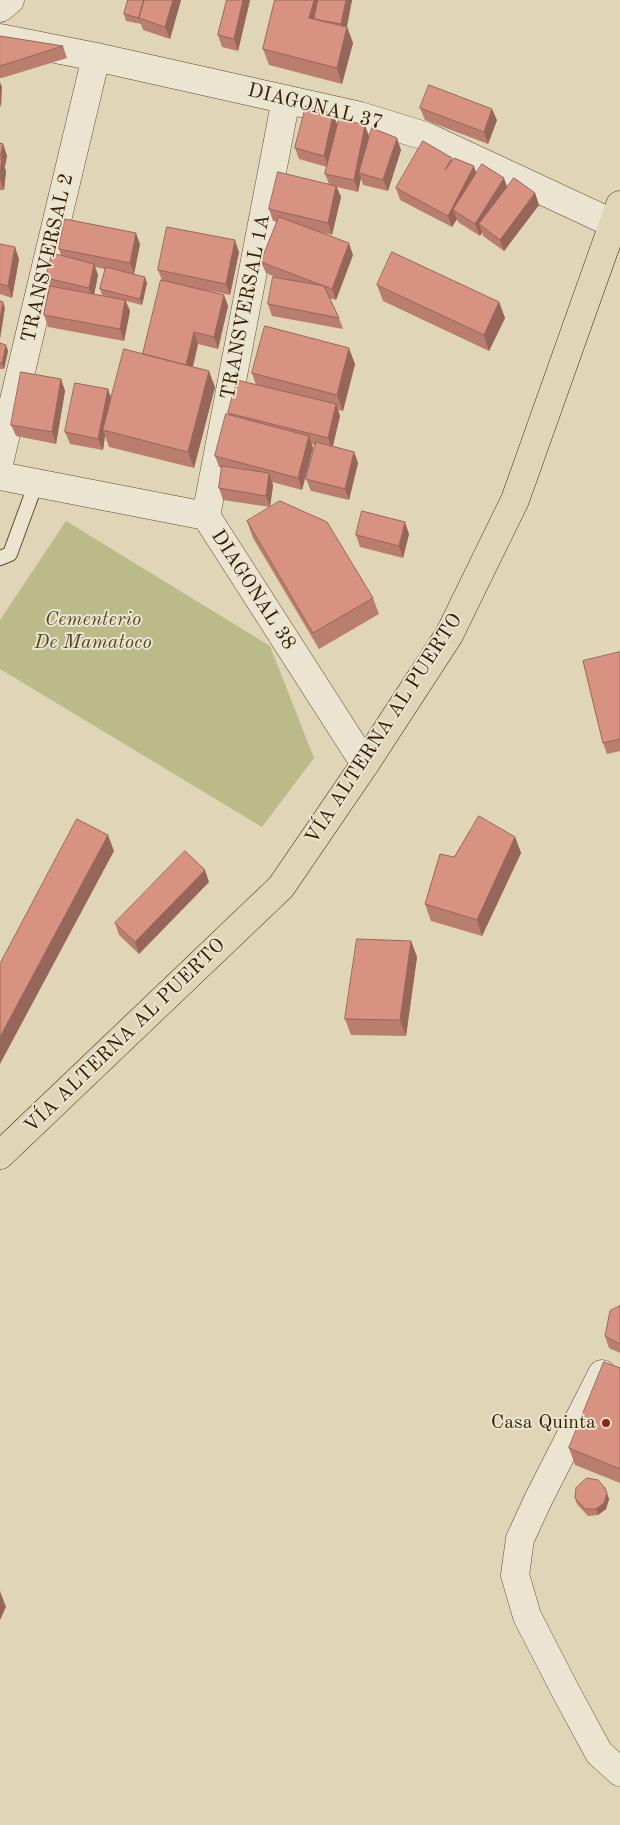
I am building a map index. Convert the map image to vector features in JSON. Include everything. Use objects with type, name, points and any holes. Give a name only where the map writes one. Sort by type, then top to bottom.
[{"type":"main road","name":"VÍA ALTERNA AL PUERTO","points":[[0,1155],[281,887],[366,764],[449,635],[515,500],[618,219]]},
{"type":"street","points":[[0,8],[10,0]]},
{"type":"street","name":"DIAGONAL 37","points":[[0,38],[96,57],[360,116],[425,136],[618,219]]},
{"type":"street","name":"TRANSVERSAL 2","points":[[0,459],[96,57]]},
{"type":"street","name":"TRANSVERSAL 1A","points":[[206,516],[286,99]]},
{"type":"street","name":"DIAGONAL 38","points":[[0,476],[206,516],[366,764]]},
{"type":"street","points":[[602,1374],[538,1500],[520,1540],[515,1575],[527,1616],[566,1692],[599,1753],[620,1772]]},
{"type":"lane","points":[[0,558],[10,554],[36,483]]},
{"type":"green space","name":"Cementerio De Mamatoco","points":[[66,521],[270,646],[314,758],[262,827],[0,669],[0,620]]},
{"type":"building","points":[[128,0],[144,0],[139,18],[124,14]]},
{"type":"building","points":[[144,0],[173,0],[165,27],[139,18]]},
{"type":"building","points":[[227,0],[243,0],[234,39],[218,35]]},
{"type":"building","points":[[275,0],[314,0],[309,18],[347,27],[337,68],[263,49]]},
{"type":"building","points":[[318,0],[346,0],[341,24],[314,19]]},
{"type":"building","points":[[0,36],[63,46],[0,66]]},
{"type":"building","points":[[429,85],[492,109],[484,132],[420,108]]},
{"type":"building","points":[[306,106],[333,114],[324,156],[295,148]]},
{"type":"building","points":[[339,119],[365,125],[354,180],[325,174]]},
{"type":"building","points":[[372,128],[397,138],[383,180],[359,173]]},
{"type":"building","points":[[423,141],[452,158],[445,170],[454,158],[474,166],[448,216],[396,188]]},
{"type":"building","points":[[0,143],[3,144],[1,155],[0,155]]},
{"type":"building","points":[[0,159],[2,159],[0,176]]},
{"type":"building","points":[[482,164],[504,178],[475,224],[453,210]]},
{"type":"building","points":[[278,172],[336,186],[328,223],[269,209]]},
{"type":"building","points":[[514,178],[535,193],[500,240],[479,224]]},
{"type":"building","points":[[279,217],[349,243],[332,289],[261,262]]},
{"type":"building","points":[[65,219],[136,233],[130,263],[59,249]]},
{"type":"building","points":[[167,227],[235,240],[226,284],[158,270]]},
{"type":"building","points":[[0,244],[15,247],[8,286],[0,284]]},
{"type":"building","points":[[392,252],[499,302],[484,335],[377,285]]},
{"type":"building","points":[[52,253],[94,264],[89,288],[46,278]]},
{"type":"building","points":[[106,267],[145,277],[140,299],[100,289]]},
{"type":"building","points":[[273,277],[324,286],[339,318],[268,304]]},
{"type":"building","points":[[161,280],[224,295],[214,337],[194,332],[186,365],[143,354]]},
{"type":"building","points":[[50,286],[125,300],[120,329],[44,315]]},
{"type":"building","points":[[0,301],[3,302],[0,320]]},
{"type":"building","points":[[265,326],[349,348],[337,395],[252,373]]},
{"type":"building","points":[[0,343],[6,345],[2,363],[0,363]]},
{"type":"building","points":[[124,349],[209,371],[188,452],[103,430]]},
{"type":"building","points":[[21,372],[61,379],[52,432],[11,425]]},
{"type":"building","points":[[237,380],[336,404],[328,438],[228,413]]},
{"type":"building","points":[[75,383],[108,389],[98,439],[65,432]]},
{"type":"building","points":[[226,414],[309,436],[298,478],[215,456]]},
{"type":"building","points":[[316,442],[354,452],[345,489],[306,479]]},
{"type":"building","points":[[222,466],[269,473],[266,496],[219,488]]},
{"type":"building","points":[[280,501],[327,522],[373,598],[313,633],[247,521]]},
{"type":"building","points":[[362,511],[405,522],[399,546],[356,535]]},
{"type":"building","points":[[620,652],[620,739],[603,743],[583,661]]},
{"type":"building","points":[[479,816],[515,837],[477,920],[425,904],[440,854],[454,857]]},
{"type":"building","points":[[77,819],[108,835],[0,1037],[0,964]]},
{"type":"building","points":[[185,851],[205,870],[135,942],[115,923]]},
{"type":"building","points":[[357,939],[411,941],[400,1020],[345,1019]]},
{"type":"building","points":[[620,1306],[620,1344],[605,1336],[610,1311]]},
{"type":"building","name":"Casa Quinta","points":[[604,1362],[620,1368],[620,1469],[569,1448]]},
{"type":"building","points":[[587,1478],[598,1480],[607,1493],[604,1503],[596,1509],[585,1509],[575,1498],[576,1488]]},
{"type":"place","name":"Casa Quinta","points":[[606,1423]]}]
